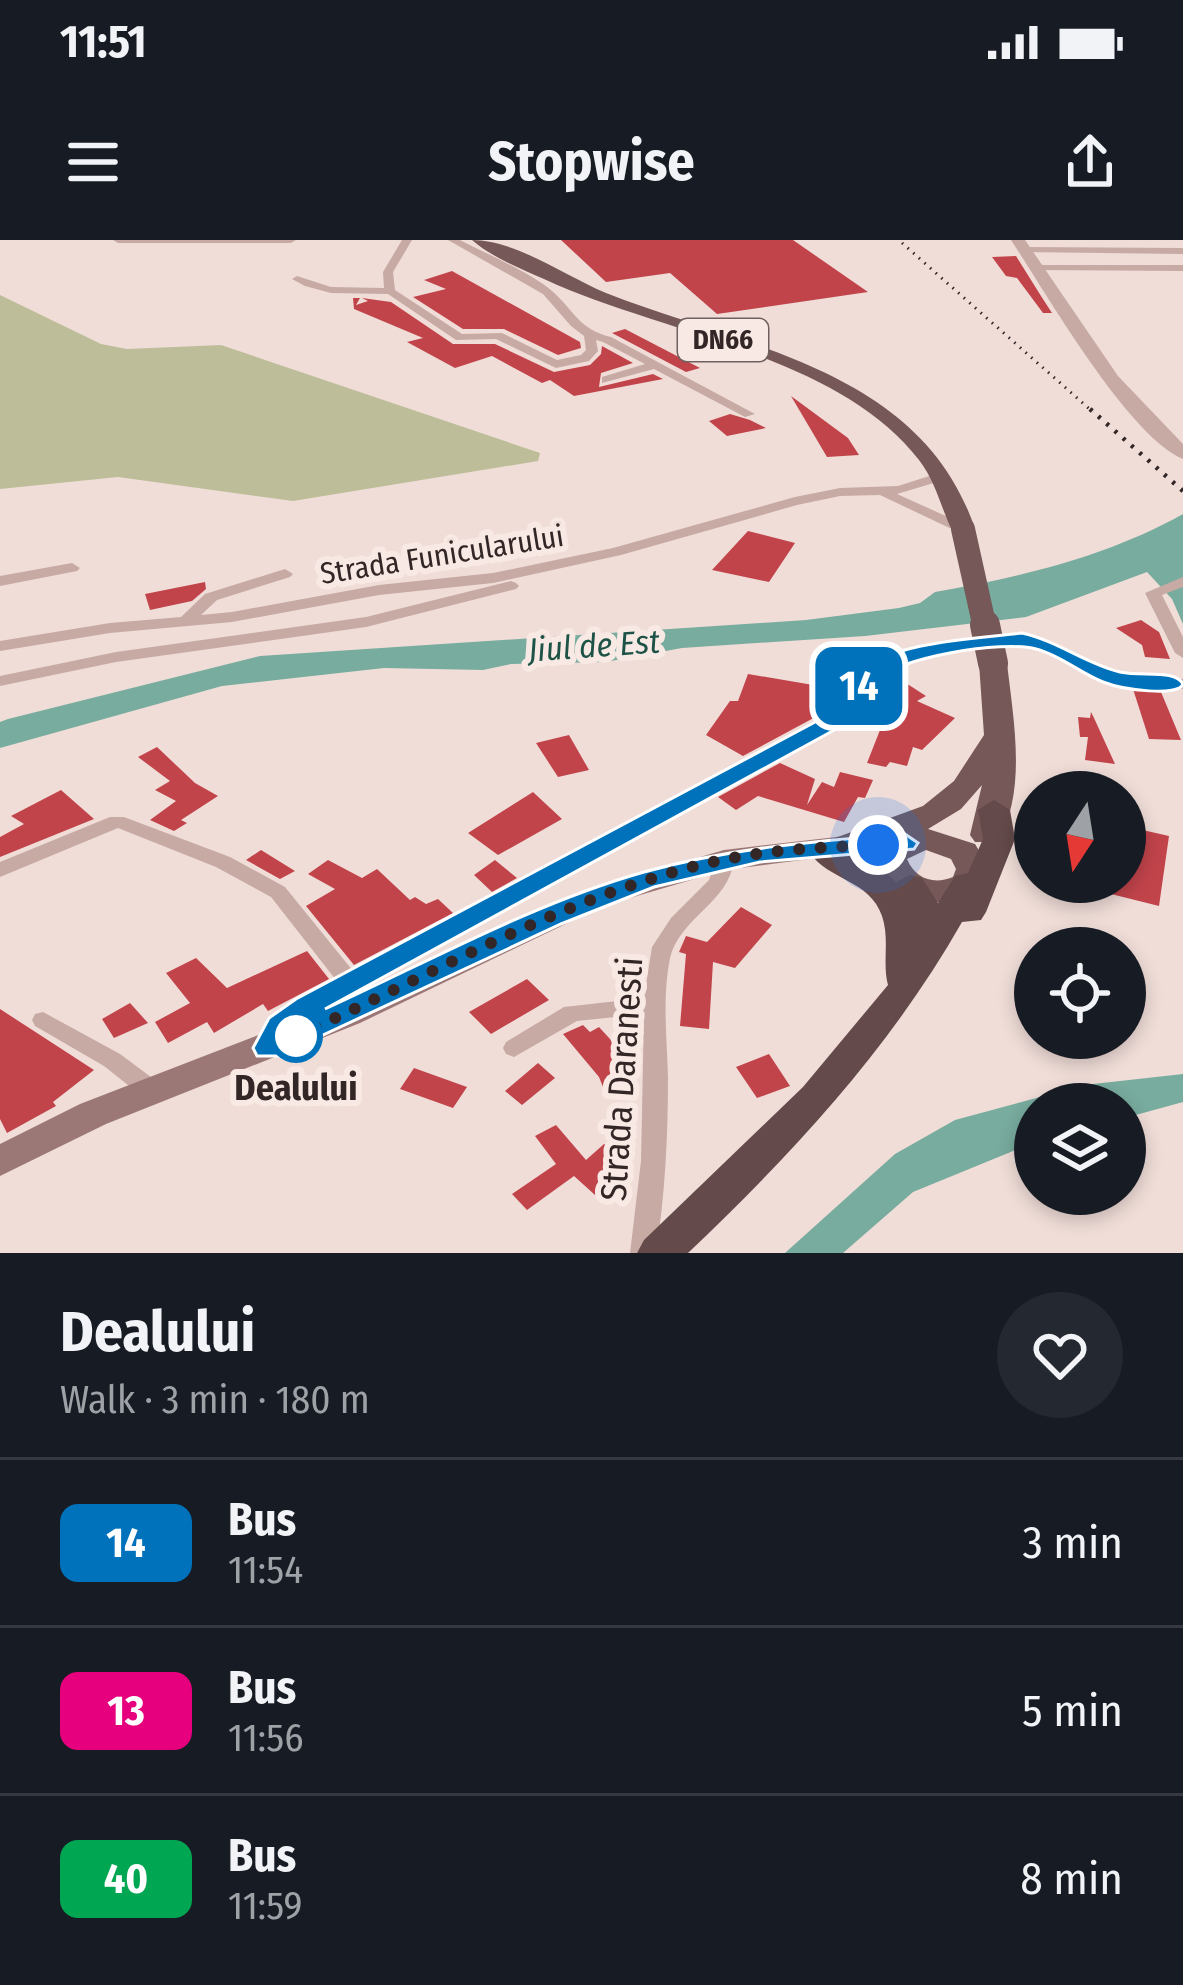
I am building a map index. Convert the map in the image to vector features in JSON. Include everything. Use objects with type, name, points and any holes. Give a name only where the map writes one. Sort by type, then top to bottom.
[{"type":"highway","name":"DN66","points":[[905,987],[939,962],[981,890],[1000,839],[994,810]]},
{"type":"highway","points":[[825,850],[873,879],[904,919],[905,987]]},
{"type":"highway","points":[[906,860],[928,915],[926,948]]},
{"type":"highway","name":"DN66","points":[[659,1253],[786,1132],[905,987],[970,876]]},
{"type":"main road","name":"DN66","points":[[480,240],[576,286],[845,392],[905,432],[942,476],[962,523],[993,663],[994,810],[970,876]]},
{"type":"main road","points":[[0,1161],[151,1090],[268,1048],[592,899],[724,860],[825,850],[938,812],[958,799],[976,777],[997,731]]},
{"type":"main road","points":[[906,860],[961,811],[997,764]]},
{"type":"main road","points":[[825,850],[868,861],[906,860],[953,846],[970,876],[935,893],[906,860]]},
{"type":"street","points":[[118,240],[292,240]]},
{"type":"street","points":[[390,291],[388,272],[407,240]]},
{"type":"street","points":[[453,240],[547,292],[590,335],[748,414]]},
{"type":"street","points":[[1021,245],[1183,250]]},
{"type":"street","points":[[1021,245],[1108,380],[1148,425],[1183,454]]},
{"type":"street","points":[[1036,268],[1183,268]]},
{"type":"street","points":[[297,280],[344,293],[390,291],[455,336],[498,335],[556,364],[585,358],[592,351],[590,335]]},
{"type":"street","points":[[606,380],[656,364]]},
{"type":"street","name":"Strada Funicularului","points":[[0,646],[559,566],[795,500],[915,487],[942,476]]},
{"type":"street","points":[[870,491],[962,523]]},
{"type":"street","points":[[0,681],[116,658],[366,622],[520,584],[559,566]]},
{"type":"street","points":[[0,581],[72,568]]},
{"type":"street","points":[[184,622],[211,597],[285,574]]},
{"type":"street","points":[[1183,582],[1161,588],[1154,596],[1183,652]]},
{"type":"street","points":[[268,1048],[291,1015],[817,731],[848,709],[870,672],[963,644],[1022,640],[1047,645],[1112,678],[1183,684]]},
{"type":"street","points":[[0,870],[117,821],[138,827],[223,862],[278,892],[350,982]]},
{"type":"street","name":"Strada Daranesti","points":[[643,1253],[656,1164],[656,1005],[663,948],[683,913],[717,887],[725,875],[724,860]]},
{"type":"street","points":[[514,1048],[572,1013],[656,1005]]},
{"type":"street","points":[[43,1020],[126,1069],[151,1090]]},
{"type":"green space","points":[[0,295],[101,344],[127,349],[221,345],[540,453],[538,461],[293,501],[118,477],[0,489]]},
{"type":"water","name":"Jiul de Est","points":[[1183,514],[1183,624],[1172,599],[1147,572],[1026,617],[865,636],[682,648],[605,662],[511,664],[483,670],[384,668],[222,686],[0,748],[0,722],[8,719],[260,656],[806,620],[899,608],[920,603],[935,592],[1093,554]]},
{"type":"water","points":[[1183,1074],[1183,1102],[1146,1112],[1146,1083],[1102,1083]]},
{"type":"water","points":[[1014,1104],[1014,1151],[913,1192],[843,1253],[785,1253],[895,1154],[955,1120]]},
{"type":"building","points":[[561,240],[793,240],[868,292],[717,314],[670,273],[606,282]]},
{"type":"building","points":[[1016,256],[1052,313],[1043,313],[1017,278],[1006,276],[992,257]]},
{"type":"building","points":[[452,271],[580,342],[581,348],[558,355],[504,329],[463,329],[413,297],[446,289],[424,280]]},
{"type":"building","points":[[353,298],[360,298],[356,305],[368,301],[362,298],[391,302],[453,344],[495,344],[554,372],[590,365],[602,346],[633,363],[601,373],[599,387],[653,374],[663,379],[574,396],[550,380],[542,383],[492,356],[455,368],[407,342],[423,338],[354,309]]},
{"type":"building","points":[[625,329],[700,368],[686,372],[612,333]]},
{"type":"building","points":[[791,396],[848,438],[859,455],[827,457]]},
{"type":"building","points":[[730,414],[766,428],[727,436],[709,421]]},
{"type":"building","points":[[748,531],[795,543],[769,582],[712,570]]},
{"type":"building","points":[[205,582],[206,589],[192,601],[150,610],[145,594]]},
{"type":"building","points":[[1141,620],[1159,632],[1170,659],[1145,657],[1142,645],[1116,628]]},
{"type":"building","points":[[748,674],[819,686],[823,674],[848,678],[834,707],[743,756],[706,735],[730,701],[738,701]]},
{"type":"building","points":[[895,676],[926,696],[917,701],[955,718],[922,750],[913,747],[907,766],[890,762],[886,767],[867,763],[882,725],[864,720]]},
{"type":"building","points":[[1133,689],[1161,692],[1181,740],[1149,739]]},
{"type":"building","points":[[1091,712],[1115,764],[1085,760],[1088,737],[1080,737],[1078,717],[1090,718]]},
{"type":"building","points":[[569,735],[589,770],[558,777],[536,743]]},
{"type":"building","points":[[157,747],[195,783],[218,796],[181,820],[187,823],[174,831],[150,820],[176,801],[155,790],[170,781],[138,757]]},
{"type":"building","points":[[780,763],[815,779],[807,805],[822,782],[834,787],[840,772],[873,780],[865,798],[858,797],[844,822],[758,796],[736,810],[718,797]]},
{"type":"building","points":[[61,790],[94,819],[0,857],[0,837],[24,824],[11,816]]},
{"type":"building","points":[[533,792],[562,819],[498,855],[468,833]]},
{"type":"building","points":[[1146,831],[1169,836],[1159,906],[1146,903]]},
{"type":"building","points":[[261,850],[295,871],[280,879],[246,860]]},
{"type":"building","points":[[328,860],[362,878],[377,869],[410,900],[415,897],[426,904],[438,899],[453,913],[354,965],[306,906],[335,889],[308,874]]},
{"type":"building","points":[[495,860],[517,878],[492,892],[474,875]]},
{"type":"building","points":[[741,907],[772,925],[735,968],[713,962],[709,1029],[680,1026],[686,954],[679,952],[686,936],[707,942]]},
{"type":"building","points":[[307,951],[329,979],[268,1011],[263,1004],[214,1033],[207,1022],[168,1043],[155,1022],[190,1003],[166,973],[196,958],[227,988]]},
{"type":"building","points":[[527,979],[549,1000],[491,1034],[469,1012]]},
{"type":"building","points":[[130,1003],[148,1023],[114,1038],[102,1019]]},
{"type":"building","points":[[0,1009],[94,1070],[53,1102],[56,1106],[7,1133],[0,1119]]},
{"type":"building","points":[[583,1025],[590,1032],[599,1027],[610,1039],[635,1086],[607,1097],[599,1077],[563,1034]]},
{"type":"building","points":[[769,1054],[790,1086],[757,1098],[736,1067]]},
{"type":"building","points":[[538,1063],[555,1078],[522,1105],[505,1091]]},
{"type":"building","points":[[414,1068],[467,1087],[453,1108],[400,1089]]},
{"type":"building","points":[[556,1125],[586,1160],[604,1144],[632,1162],[595,1195],[574,1176],[527,1210],[512,1194],[556,1164],[535,1136]]},
{"type":"railway","points":[[902,243],[1093,412]]},
{"type":"railway","points":[[1090,409],[1183,491]]},
{"type":"bus line","name":"14","points":[[905,843],[760,854],[647,880],[508,936],[268,1048],[280,1025],[306,1006],[496,908],[841,717],[862,679],[880,668],[935,649],[1022,640],[1047,645],[1112,678],[1151,685],[1183,684]]},
{"type":"place","name":"Dealului","points":[[296,1036]]},
{"type":"route","points":[[296,1036],[508,936],[647,880],[760,854],[878,845]]}]
